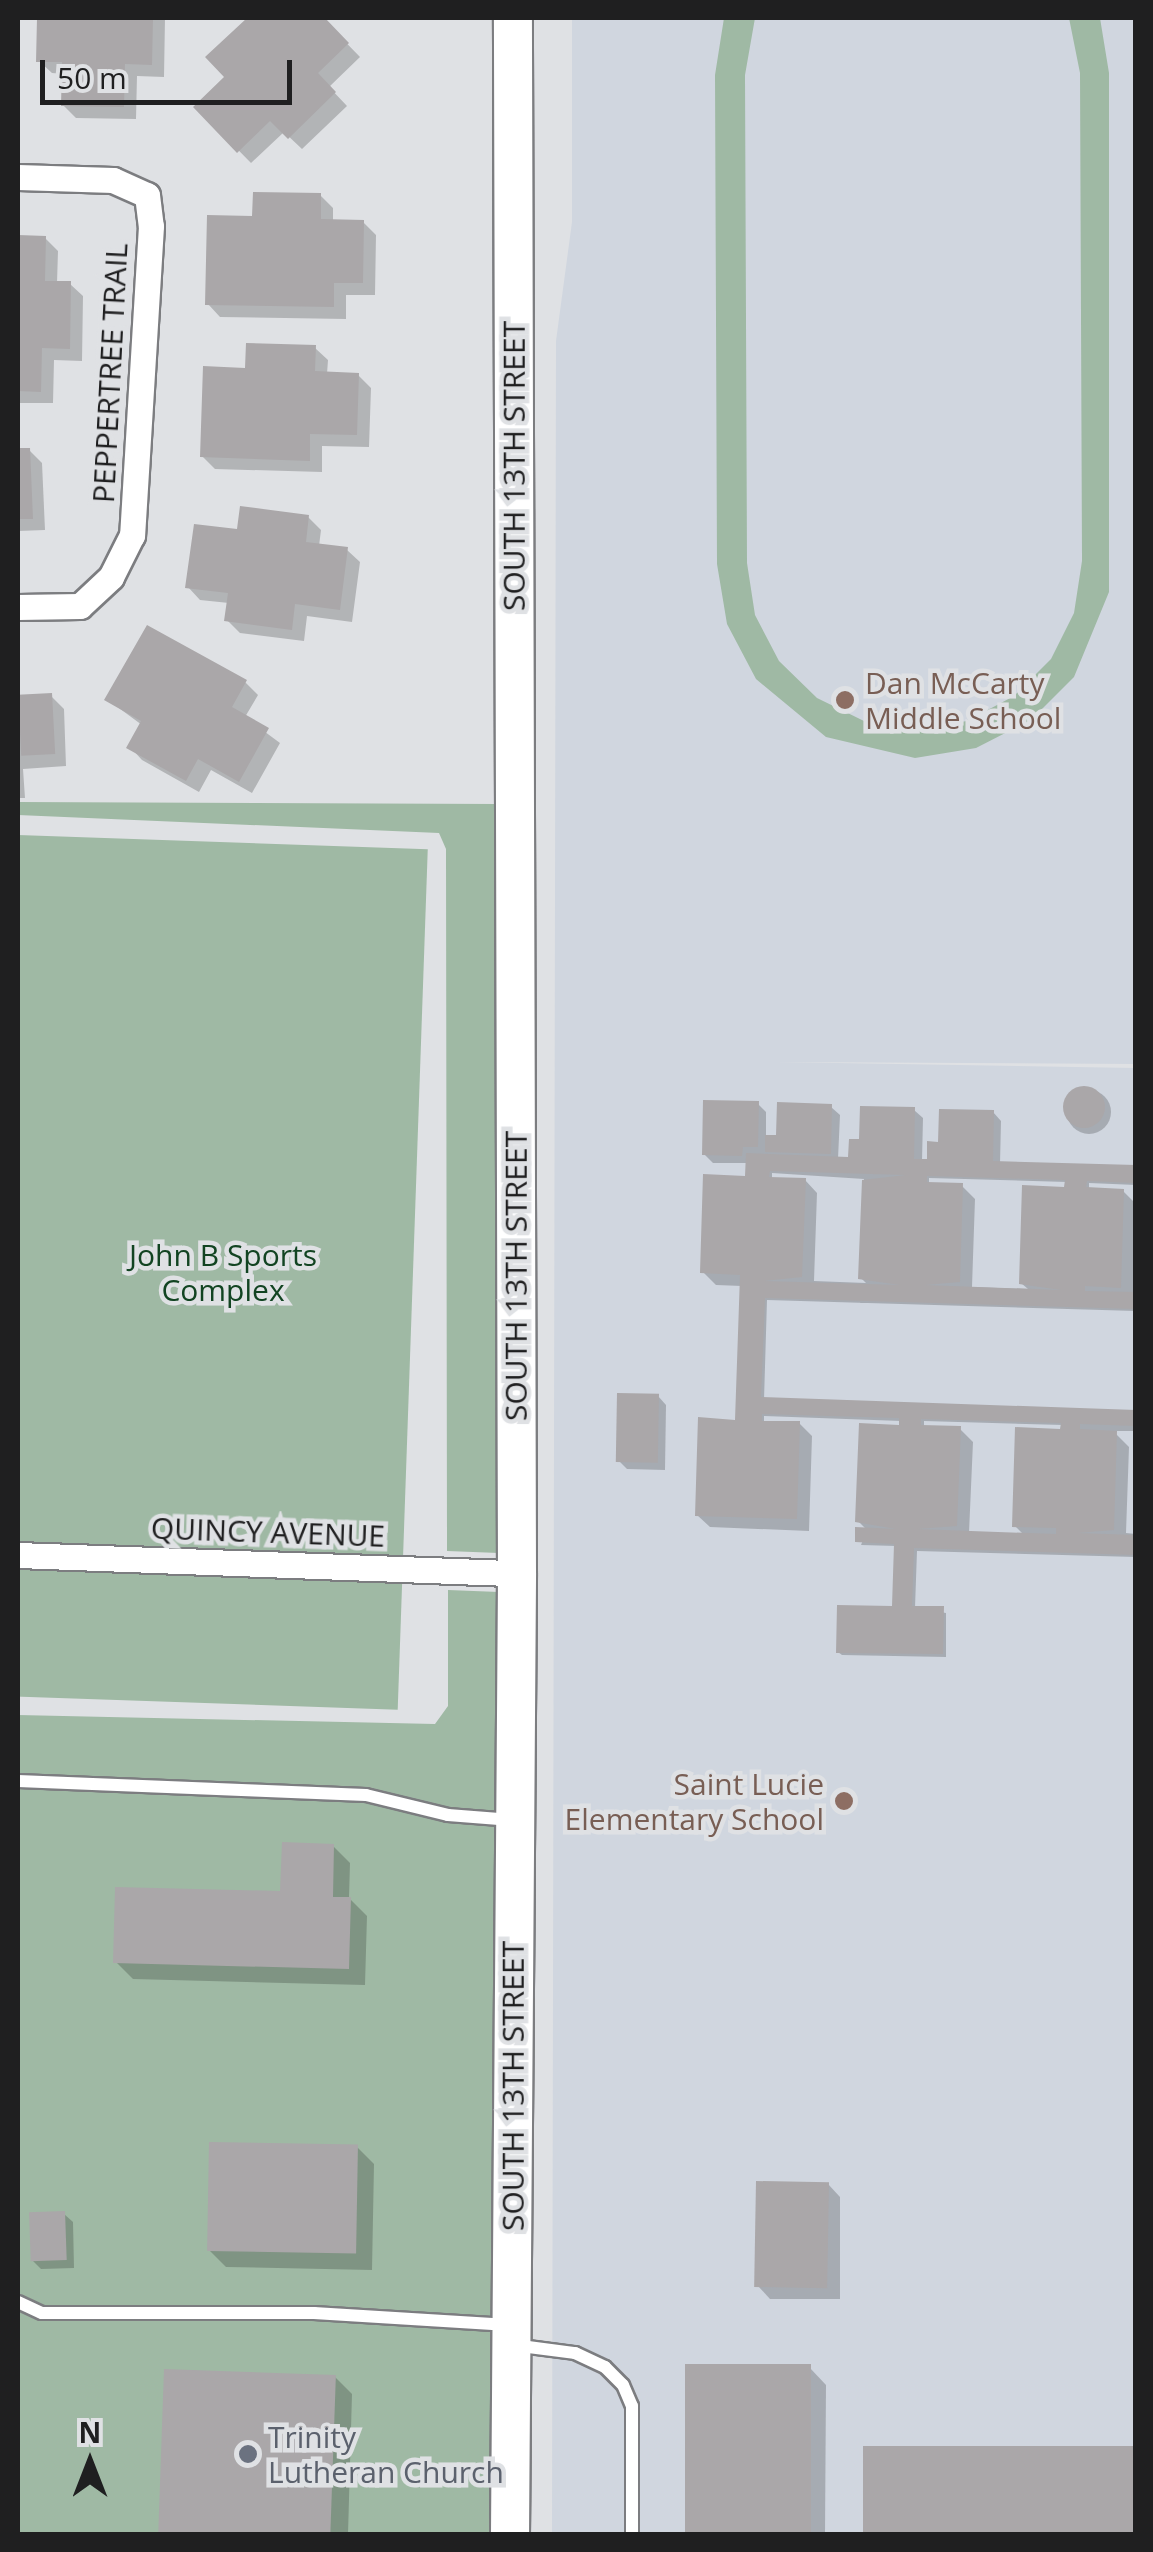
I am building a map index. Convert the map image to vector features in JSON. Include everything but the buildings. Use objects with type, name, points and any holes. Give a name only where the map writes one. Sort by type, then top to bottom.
[{"type":"street","name":"SOUTH 13TH STREET","points":[[510,2534],[516,1573],[513,18]]},
{"type":"street","name":"PEPPERTREE TRAIL","points":[[18,177],[114,180],[147,195],[151,226],[132,536],[111,577],[80,606],[18,607]]},
{"type":"street","name":"QUINCY AVENUE","points":[[18,1555],[516,1573]]},
{"type":"lane","points":[[18,1781],[366,1795],[448,1815],[514,1820]]},
{"type":"lane","points":[[18,2302],[42,2313],[314,2313],[511,2335],[575,2353],[605,2366],[623,2385],[632,2406],[632,2534]]},
{"type":"shaded area","points":[[572,18],[1135,18],[1135,1064],[776,1062],[1135,1068],[1135,2534],[552,2534],[556,341],[572,222]]},
{"type":"green space","points":[[724,18],[755,18],[745,75],[747,563],[755,615],[779,661],[817,698],[864,721],[915,729],[967,721],[1014,696],[1051,659],[1074,613],[1082,561],[1080,73],[1069,18],[1100,18],[1109,73],[1109,592],[1074,677],[1031,720],[976,748],[915,758],[826,737],[756,679],[727,624],[717,564],[715,75]]},
{"type":"green space","points":[[18,802],[498,804],[499,1553],[447,1551],[446,849],[439,833],[18,815]]},
{"type":"green space","name":"John B Sports Complex","points":[[18,835],[428,849],[398,1710],[18,1697]]},
{"type":"green space","points":[[448,1590],[499,1592],[492,2534],[18,2534],[18,1715],[435,1724],[448,1706]]},
{"type":"place","name":"Dan McCarty Middle School","points":[[845,700]]},
{"type":"place","name":"Saint Lucie Elementary School","points":[[844,1801]]},
{"type":"place","name":"Trinity Lutheran Church","points":[[248,2454]]}]
